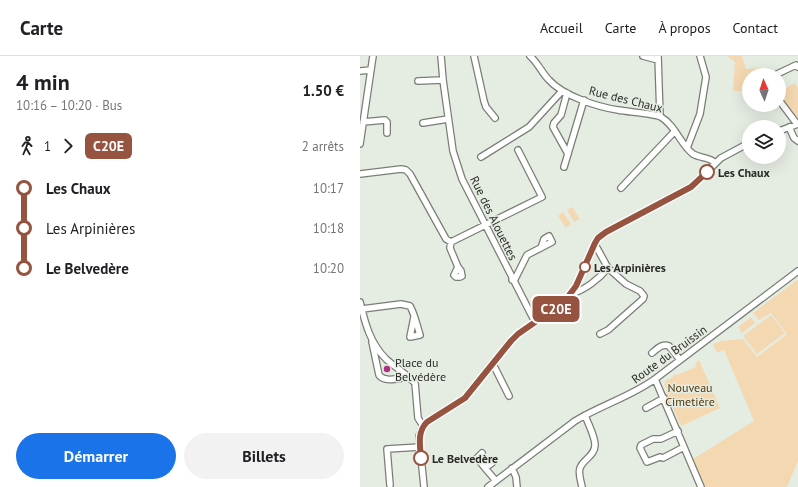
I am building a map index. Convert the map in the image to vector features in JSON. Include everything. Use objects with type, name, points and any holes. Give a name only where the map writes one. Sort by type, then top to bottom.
[{"type":"street","points":[[360,144],[372,56]]},
{"type":"street","name":"Rue des Alouettes","points":[[441,56],[453,151],[462,179],[512,280],[535,322]]},
{"type":"street","points":[[474,56],[486,107],[495,118]]},
{"type":"street","name":"Rue des Chaux","points":[[530,56],[537,62],[548,80],[557,88],[584,100],[616,110],[660,116],[670,124],[693,154],[712,160],[716,163]]},
{"type":"street","points":[[643,56],[658,58],[660,116]]},
{"type":"street","points":[[687,148],[700,114],[706,77],[700,56]]},
{"type":"street","points":[[786,70],[796,65],[798,67]]},
{"type":"street","points":[[360,71],[371,70]]},
{"type":"street","points":[[418,81],[443,80]]},
{"type":"street","points":[[565,92],[561,115],[554,123],[553,127],[568,154]]},
{"type":"street","points":[[480,157],[529,127],[565,92]]},
{"type":"street","points":[[564,167],[584,100]]},
{"type":"street","points":[[786,109],[797,124],[786,128]]},
{"type":"street","points":[[423,122],[448,119]]},
{"type":"street","points":[[363,122],[385,120],[387,122],[387,133]]},
{"type":"street","points":[[789,127],[794,138],[798,141]]},
{"type":"street","points":[[621,188],[675,131]]},
{"type":"street","points":[[424,487],[419,436],[423,426],[465,398],[514,338],[557,308],[571,294],[598,238],[606,232],[691,187],[699,181],[721,158],[742,147]]},
{"type":"street","points":[[451,242],[542,197],[518,150]]},
{"type":"street","points":[[360,174],[401,169],[406,170],[410,174],[446,239],[451,242]]},
{"type":"street","points":[[451,242],[450,248],[458,266]]},
{"type":"street","points":[[594,246],[597,248],[608,268],[626,284],[640,291],[644,296],[643,300],[608,330],[600,334]]},
{"type":"street","points":[[512,280],[515,279],[527,255],[542,248]]},
{"type":"street","points":[[571,294],[584,288],[603,274],[608,268]]},
{"type":"street","name":"Route du Bruissin","points":[[488,487],[568,426],[585,415],[631,394],[655,380],[798,271]]},
{"type":"street","points":[[360,302],[362,318],[372,340],[385,357],[415,384],[418,418],[423,426]]},
{"type":"street","points":[[362,309],[401,304],[407,305],[411,308],[414,317]]},
{"type":"street","points":[[372,340],[379,375],[384,379],[408,377]]},
{"type":"street","points":[[652,353],[663,345],[666,345],[669,346],[680,360]]},
{"type":"street","points":[[376,363],[385,357]]},
{"type":"street","points":[[493,364],[510,396]]},
{"type":"street","points":[[655,380],[678,431],[700,487]]},
{"type":"street","points":[[646,408],[664,398]]},
{"type":"street","points":[[582,487],[580,467],[591,456],[595,449],[595,443],[585,415]]},
{"type":"street","points":[[678,431],[661,439],[653,439],[641,445],[640,448],[647,462],[660,457],[664,458],[684,447]]},
{"type":"street","points":[[390,485],[387,449],[420,447]]},
{"type":"street","points":[[482,453],[477,458],[496,481]]},
{"type":"street","points":[[486,468],[492,463]]},
{"type":"street","points":[[512,468],[516,477],[517,487]]},
{"type":"green space","points":[[727,56],[742,56],[746,68],[742,68],[742,91],[733,91],[735,62]]},
{"type":"green space","points":[[795,83],[798,88],[798,121],[786,106],[786,88]]},
{"type":"green space","points":[[572,207],[580,219],[574,222],[567,210]]},
{"type":"green space","points":[[563,212],[571,224],[566,228],[558,216]]},
{"type":"green space","points":[[797,280],[798,461],[787,487],[705,487],[693,459],[754,421],[724,350],[717,353],[713,344],[721,341],[743,339],[757,357],[787,334],[771,313],[759,320],[753,313]]},
{"type":"green space","points":[[771,315],[785,333],[757,354],[743,336]]},
{"type":"green space","points":[[751,317],[755,323],[742,333],[738,327]]},
{"type":"green space","name":"Nouveau Cimetière","points":[[699,360],[720,408],[681,426],[666,393],[667,389],[664,384],[666,383],[665,381],[673,377],[673,375],[677,375],[696,367],[695,364]]},
{"type":"bus line","name":"C20E","points":[[421,458],[419,436],[423,426],[465,398],[518,334],[564,302],[576,286],[598,238],[606,232],[691,187],[707,172]]},
{"type":"place","name":"Les Chaux","points":[[707,172]]},
{"type":"place","name":"Les Arpinières","points":[[585,267]]},
{"type":"place","name":"Place du Belvédère","points":[[387,369]]},
{"type":"place","name":"Le Belvedère","points":[[421,458]]}]
